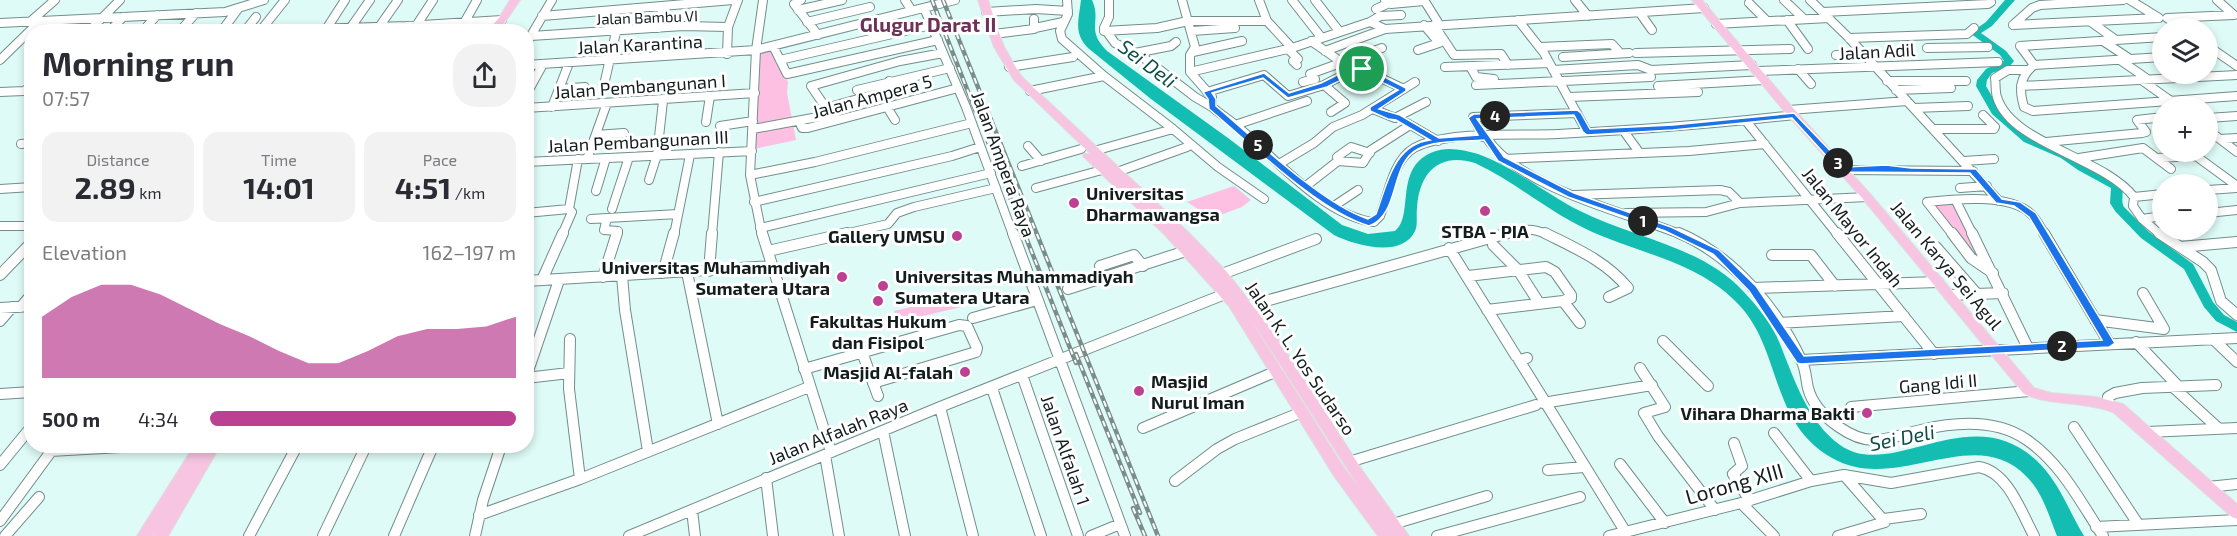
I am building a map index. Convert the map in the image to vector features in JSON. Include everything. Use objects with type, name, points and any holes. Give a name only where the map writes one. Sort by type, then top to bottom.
[{"type":"main road","points":[[499,24],[515,0]]},
{"type":"main road","points":[[975,0],[989,40],[1007,76],[1102,170],[1129,190]]},
{"type":"main road","points":[[983,0],[994,34],[1009,67],[1030,91],[1117,172],[1129,190]]},
{"type":"main road","name":"Jalan Karya Sei Agul","points":[[1700,4],[1792,113],[1868,197],[2029,391]]},
{"type":"main road","name":"Jalan K. L. Yos Sudarso","points":[[1129,190],[1157,210],[1222,274],[1248,306],[1312,416],[1340,472],[1390,530],[1402,536]]},
{"type":"main road","name":"Jalan K. L. Yos Sudarso","points":[[1129,190],[1225,294],[1277,371],[1349,462],[1390,530]]},
{"type":"main road","points":[[2029,391],[2054,399],[2109,403],[2127,413],[2237,513]]},
{"type":"main road","points":[[144,536],[197,453]]},
{"type":"main road","points":[[160,536],[209,453]]},
{"type":"street","points":[[31,21],[55,0]]},
{"type":"street","points":[[97,24],[120,0]]},
{"type":"street","points":[[1,24],[196,13],[238,9],[264,0]]},
{"type":"street","points":[[266,24],[285,0]]},
{"type":"street","points":[[330,24],[345,0]]},
{"type":"street","points":[[354,24],[370,0]]},
{"type":"street","points":[[381,24],[398,0]]},
{"type":"street","points":[[417,24],[433,0]]},
{"type":"street","points":[[464,23],[477,0]]},
{"type":"street","points":[[534,31],[552,0]]},
{"type":"street","points":[[542,16],[733,0]]},
{"type":"street","points":[[727,54],[728,27],[738,0]]},
{"type":"street","points":[[763,0],[756,50],[750,175],[759,228],[773,266],[828,453],[838,536]]},
{"type":"street","points":[[801,0],[794,3],[818,34]]},
{"type":"street","points":[[798,10],[842,0]]},
{"type":"street","points":[[865,0],[879,19]]},
{"type":"street","points":[[905,0],[912,11]]},
{"type":"street","name":"Jalan Karantina","points":[[534,65],[727,54],[756,50],[955,0]]},
{"type":"street","points":[[1067,0],[1068,11],[1060,31],[1063,41],[1218,167],[1264,199]]},
{"type":"street","points":[[1109,0],[1109,17],[1104,26],[1108,38],[1135,52],[1200,101],[1212,107],[1306,186],[1363,222],[1374,222],[1380,216],[1402,158],[1413,148],[1438,141],[1746,121],[1792,113],[1907,101]]},
{"type":"street","points":[[1182,0],[1195,47],[1189,62],[1190,72],[1212,99],[1212,107]]},
{"type":"street","points":[[1259,0],[1267,21],[1298,59],[1293,61],[1297,65]]},
{"type":"street","points":[[1292,0],[1321,37]]},
{"type":"street","points":[[1315,0],[1339,31]]},
{"type":"street","points":[[1384,16],[1376,9],[1388,2],[1424,0],[1454,55],[1501,54],[1508,65]]},
{"type":"street","points":[[1575,0],[1587,16]]},
{"type":"street","points":[[1784,0],[1804,19]]},
{"type":"street","points":[[1810,0],[1849,38],[1999,201]]},
{"type":"street","points":[[1914,0],[1923,7]]},
{"type":"street","points":[[2123,0],[2059,2],[2035,7],[2013,25],[2152,19]]},
{"type":"street","points":[[2130,0],[2162,18],[2234,15],[2217,0]]},
{"type":"street","points":[[1716,24],[1988,4],[1990,1]]},
{"type":"street","points":[[1749,3],[1767,21]]},
{"type":"street","points":[[1325,51],[1385,29],[1640,13],[1700,4]]},
{"type":"street","points":[[658,28],[663,6]]},
{"type":"street","points":[[807,22],[870,7]]},
{"type":"street","name":"Jalan Ampera Raya","points":[[924,8],[972,123],[1125,536]]},
{"type":"street","points":[[228,24],[238,9]]},
{"type":"street","points":[[986,12],[1036,9],[1068,11]]},
{"type":"street","points":[[186,24],[196,13]]},
{"type":"street","points":[[1640,13],[1652,30]]},
{"type":"street","points":[[149,24],[157,15]]},
{"type":"street","points":[[1190,72],[1290,48],[1384,16],[1401,15]]},
{"type":"street","points":[[117,24],[123,17]]},
{"type":"street","points":[[250,24],[256,17]]},
{"type":"street","points":[[1035,19],[1035,28]]},
{"type":"street","points":[[448,24],[502,20]]},
{"type":"street","points":[[1518,20],[1540,47],[1587,132]]},
{"type":"street","points":[[1786,20],[1808,48]]},
{"type":"street","points":[[37,24],[40,21]]},
{"type":"street","points":[[1104,30],[1157,28],[1188,21],[1267,21]]},
{"type":"street","points":[[994,34],[1063,22]]},
{"type":"street","points":[[1370,22],[1385,29]]},
{"type":"street","points":[[2091,22],[2116,40]]},
{"type":"street","points":[[780,60],[931,25]]},
{"type":"street","points":[[1418,50],[1439,43],[1424,26]]},
{"type":"street","name":"Jalan Bambu VI","points":[[534,36],[658,28],[728,27]]},
{"type":"street","points":[[1192,31],[1235,28]]},
{"type":"street","points":[[1849,38],[1967,34],[1974,28]]},
{"type":"street","points":[[604,85],[616,32]]},
{"type":"street","points":[[0,60],[24,37]]},
{"type":"street","points":[[2034,64],[2020,46],[2152,38]]},
{"type":"street","points":[[773,46],[788,74],[938,40]]},
{"type":"street","points":[[2103,40],[2130,59]]},
{"type":"street","points":[[1193,52],[1242,41]]},
{"type":"street","points":[[1311,41],[1353,70]]},
{"type":"street","points":[[1135,52],[1171,46],[1176,42]]},
{"type":"street","points":[[1540,47],[1612,44],[1620,54]]},
{"type":"street","points":[[1927,48],[1988,47]]},
{"type":"street","points":[[1303,82],[1315,79],[1311,74],[1340,61],[1382,48]]},
{"type":"street","points":[[1950,48],[1964,62]]},
{"type":"street","points":[[1563,57],[1790,49]]},
{"type":"street","points":[[889,81],[893,89],[826,108],[811,86],[900,61],[944,53]]},
{"type":"street","points":[[1836,55],[1863,54]]},
{"type":"street","points":[[2219,54],[2237,66]]},
{"type":"street","points":[[1009,67],[1073,57]]},
{"type":"street","points":[[2152,58],[2034,64],[2021,78],[2019,92],[2024,107],[2033,111],[2152,101]]},
{"type":"street","points":[[2120,60],[2164,96]]},
{"type":"street","name":"Jalan Adil","points":[[1757,72],[1998,62]]},
{"type":"street","points":[[552,107],[568,63]]},
{"type":"street","points":[[534,80],[543,64]]},
{"type":"street","points":[[1444,67],[1508,65],[1554,73],[1652,76]]},
{"type":"street","points":[[1470,66],[1476,76],[1484,79],[1638,65],[1650,70],[1757,72]]},
{"type":"street","points":[[857,90],[950,68]]},
{"type":"street","points":[[1207,92],[1263,75],[1287,96],[1324,85],[1353,70],[1362,69],[1404,89]]},
{"type":"street","points":[[1798,69],[1811,84]]},
{"type":"street","points":[[2026,70],[2008,70],[1995,78],[1996,98],[2013,120],[2046,142],[2120,180],[2134,196],[2133,206],[2142,219],[2211,270],[2221,301],[2237,315]]},
{"type":"street","points":[[1658,86],[1757,72]]},
{"type":"street","points":[[1476,85],[1554,73]]},
{"type":"street","points":[[1030,91],[1104,75]]},
{"type":"street","points":[[2021,86],[2237,75]]},
{"type":"street","points":[[1887,81],[1966,81]]},
{"type":"street","points":[[1280,164],[1314,143],[1333,127],[1372,109],[1415,82]]},
{"type":"street","points":[[1324,85],[1345,102],[1331,112]]},
{"type":"street","points":[[559,89],[585,87]]},
{"type":"street","name":"Jalan Ampera 5","points":[[799,121],[802,128],[808,128],[958,88]]},
{"type":"street","points":[[1896,90],[1951,88]]},
{"type":"street","points":[[0,92],[24,91]]},
{"type":"street","points":[[0,100],[9,92]]},
{"type":"street","points":[[1569,97],[1698,92]]},
{"type":"street","name":"Jalan Pembangunan I","points":[[534,108],[755,93]]},
{"type":"street","points":[[706,122],[710,96]]},
{"type":"street","points":[[2218,97],[2237,96]]},
{"type":"street","points":[[649,180],[657,156],[663,100]]},
{"type":"street","points":[[1235,125],[1307,101]]},
{"type":"street","points":[[1372,109],[1391,117],[1397,117],[1426,102]]},
{"type":"street","points":[[542,280],[572,212],[569,208],[583,159],[596,135],[607,103]]},
{"type":"street","points":[[720,126],[799,121],[836,113],[838,110],[835,106]]},
{"type":"street","points":[[1914,108],[1968,106]]},
{"type":"street","points":[[887,107],[895,120]]},
{"type":"street","points":[[1577,113],[1473,117],[1501,159],[1571,195],[1668,229],[1716,252],[1753,288],[1778,323],[1801,360],[1811,395],[1835,425],[1852,436],[1864,440],[1886,438],[1948,425],[1989,424],[2010,430],[2040,449],[2052,462],[2100,531],[2138,524],[2237,520]]},
{"type":"street","points":[[1934,129],[1995,129],[1983,115]]},
{"type":"street","points":[[2218,117],[2237,116]]},
{"type":"street","points":[[1397,117],[1438,141]]},
{"type":"street","points":[[2046,142],[2142,133],[2146,132],[2137,120],[2152,118]]},
{"type":"street","name":"Jalan Mayor Indah","points":[[1746,121],[1934,354]]},
{"type":"street","points":[[750,175],[815,162],[972,123]]},
{"type":"street","points":[[1306,186],[1340,160],[1360,164],[1367,160],[1370,153],[1381,143],[1410,126]]},
{"type":"street","points":[[1094,150],[1173,129]]},
{"type":"street","points":[[1623,130],[1639,152]]},
{"type":"street","points":[[596,135],[624,134]]},
{"type":"street","points":[[2220,139],[2237,138]]},
{"type":"street","points":[[2220,139],[2237,152]]},
{"type":"street","points":[[1501,159],[1700,151],[1765,144]]},
{"type":"street","points":[[1028,146],[1041,161]]},
{"type":"street","points":[[754,202],[952,156],[980,147]]},
{"type":"street","points":[[1117,172],[1188,147]]},
{"type":"street","points":[[1340,160],[1337,157],[1351,147],[1370,153]]},
{"type":"street","points":[[2078,158],[2139,148],[2152,154]]},
{"type":"street","points":[[1022,166],[1081,149]]},
{"type":"street","name":"Jalan Pembangunan III","points":[[534,162],[752,151]]},
{"type":"street","points":[[709,271],[718,152]]},
{"type":"street","points":[[663,273],[690,155]]},
{"type":"street","points":[[612,209],[629,157]]},
{"type":"street","points":[[596,191],[606,158]]},
{"type":"street","points":[[1964,161],[1994,159]]},
{"type":"street","points":[[2162,162],[2171,169]]},
{"type":"street","points":[[2204,162],[2237,187]]},
{"type":"street","points":[[1844,170],[1886,168],[1911,171],[1973,171]]},
{"type":"street","points":[[1035,188],[1102,170]]},
{"type":"street","points":[[759,228],[991,173]]},
{"type":"street","points":[[1960,188],[1987,186]]},
{"type":"street","points":[[2218,189],[2237,187]]},
{"type":"street","points":[[0,189],[24,188]]},
{"type":"street","points":[[768,251],[888,224],[897,213],[914,207],[996,188]]},
{"type":"street","points":[[1335,206],[1358,190]]},
{"type":"street","points":[[1571,195],[1720,190],[1729,192],[1740,202]]},
{"type":"street","points":[[2134,196],[2152,195]]},
{"type":"street","points":[[1618,213],[1714,211],[1740,202],[1868,197]]},
{"type":"street","points":[[1956,201],[2028,348]]},
{"type":"street","points":[[1993,273],[1971,258],[1927,202],[1999,201],[2016,204],[2033,215],[2109,343]]},
{"type":"street","points":[[534,212],[569,208]]},
{"type":"street","points":[[2218,212],[2237,210]]},
{"type":"street","points":[[591,219],[678,214]]},
{"type":"street","points":[[603,277],[618,231],[604,230],[607,218]]},
{"type":"street","points":[[2142,219],[2152,218]]},
{"type":"street","points":[[0,226],[24,226]]},
{"type":"street","points":[[1248,306],[1522,228],[1536,229],[1593,259],[1627,285],[1628,288],[1609,297]]},
{"type":"street","points":[[1222,274],[1316,239]]},
{"type":"street","points":[[2179,247],[2237,242]]},
{"type":"street","points":[[1493,245],[1518,270],[1539,303]]},
{"type":"street","points":[[1936,247],[1977,294]]},
{"type":"street","points":[[1449,248],[1487,310],[1522,357],[1519,360],[1540,404],[1584,467],[1624,533]]},
{"type":"street","points":[[0,275],[24,250]]},
{"type":"street","points":[[1068,289],[1186,251]]},
{"type":"street","points":[[1429,254],[1457,260]]},
{"type":"street","points":[[1100,266],[1134,255],[1143,266]]},
{"type":"street","points":[[1772,255],[1811,255],[1835,285]]},
{"type":"street","points":[[534,280],[773,266]]},
{"type":"street","points":[[1468,276],[1542,267],[1553,270],[1571,295],[1571,298],[1563,301],[1487,310]]},
{"type":"street","points":[[687,272],[718,424]]},
{"type":"street","points":[[622,276],[625,310],[648,451]]},
{"type":"street","points":[[534,354],[559,280]]},
{"type":"street","points":[[1753,288],[1938,282]]},
{"type":"street","points":[[1949,295],[2003,293]]},
{"type":"street","points":[[2095,320],[2164,328],[2143,293]]},
{"type":"street","name":"Jalan Alfalah Raya","points":[[630,536],[940,407],[1225,294]]},
{"type":"street","points":[[0,321],[24,300]]},
{"type":"street","points":[[973,318],[1037,300]]},
{"type":"street","points":[[1563,301],[1580,323]]},
{"type":"street","points":[[0,308],[24,306]]},
{"type":"street","points":[[1778,323],[1904,316]]},
{"type":"street","points":[[804,369],[963,324],[967,326],[977,348],[976,352],[873,383]]},
{"type":"street","points":[[1801,360],[2235,338]]},
{"type":"street","points":[[570,339],[569,373],[579,479]]},
{"type":"street","points":[[2213,339],[2237,362]]},
{"type":"street","points":[[1663,341],[1708,386]]},
{"type":"street","points":[[2136,342],[2175,386],[2218,428]]},
{"type":"street","points":[[862,352],[878,396]]},
{"type":"street","points":[[1640,368],[1665,407],[1644,413],[1658,436],[1715,510]]},
{"type":"street","points":[[1143,428],[1277,371]]},
{"type":"street","points":[[534,377],[569,373]]},
{"type":"street","name":"Jalan Alfalah 1","points":[[1022,375],[1078,536]]},
{"type":"street","points":[[2109,403],[2108,397],[2112,393],[2175,386],[2216,385]]},
{"type":"street","points":[[1349,462],[1540,404],[1652,386]]},
{"type":"street","points":[[479,515],[579,479],[809,387]]},
{"type":"street","points":[[992,388],[1041,536]]},
{"type":"street","name":"Gang Idi II","points":[[1851,407],[2029,391]]},
{"type":"street","points":[[0,394],[24,392]]},
{"type":"street","points":[[940,407],[974,536]]},
{"type":"street","points":[[1175,481],[1217,449],[1235,439],[1312,416]]},
{"type":"street","points":[[2074,427],[2138,524]]},
{"type":"street","points":[[2148,432],[2237,428]]},
{"type":"street","points":[[884,431],[905,536]]},
{"type":"street","name":"Lorong XIII","points":[[1609,536],[1745,502],[1811,481],[1774,433]]},
{"type":"street","points":[[0,465],[24,436]]},
{"type":"street","points":[[1734,443],[1742,466],[1733,474],[1745,502],[1774,536]]},
{"type":"street","points":[[0,521],[48,453]]},
{"type":"street","points":[[249,536],[293,453]]},
{"type":"street","points":[[323,536],[363,453]]},
{"type":"street","points":[[394,536],[430,453]]},
{"type":"street","points":[[475,536],[479,515],[499,453]]},
{"type":"street","points":[[1620,464],[1665,523]]},
{"type":"street","points":[[1548,470],[1584,467]]},
{"type":"street","points":[[1811,481],[1844,475],[1891,483],[1979,467],[1991,469],[2001,477],[2034,536]]},
{"type":"street","points":[[1844,475],[1884,519]]},
{"type":"street","points":[[766,478],[772,536]]},
{"type":"street","points":[[2208,487],[2237,484]]},
{"type":"street","points":[[5,536],[39,496]]},
{"type":"street","points":[[1390,530],[1487,496]]},
{"type":"street","points":[[1437,536],[1580,497]]},
{"type":"street","points":[[692,510],[695,536]]},
{"type":"street","points":[[1884,519],[1921,514]]},
{"type":"street","points":[[1838,536],[1883,523],[1884,519]]},
{"type":"street","points":[[1092,536],[1120,524]]},
{"type":"shaded area","points":[[771,49],[788,82],[787,93],[796,140],[754,149],[758,52]]},
{"type":"shaded area","points":[[1234,186],[1251,200],[1242,207],[1212,218],[1187,202]]},
{"type":"shaded area","points":[[1930,201],[1956,201],[1991,271],[1981,266]]},
{"type":"shaded area","points":[[957,296],[961,307],[898,322],[894,311]]},
{"type":"water","points":[[1081,0],[1092,0],[1095,8],[1095,31],[1100,43],[1107,51],[1228,138],[1342,225],[1368,234],[1395,231],[1401,224],[1404,214],[1406,192],[1413,169],[1421,159],[1433,152],[1456,149],[1490,159],[1578,210],[1686,253],[1726,275],[1743,291],[1768,322],[1777,337],[1803,399],[1819,424],[1840,445],[1861,454],[1884,454],[1961,437],[1988,437],[2015,445],[2048,473],[2084,536],[2057,536],[2032,482],[2005,461],[1982,456],[1958,456],[1882,469],[1857,467],[1832,458],[1812,443],[1797,426],[1753,324],[1740,306],[1723,291],[1686,268],[1584,228],[1475,163],[1451,160],[1434,168],[1427,175],[1419,195],[1415,231],[1409,240],[1400,245],[1365,246],[1334,235],[1151,99],[1088,48],[1080,37],[1079,31]]},
{"type":"waterway","points":[[2010,0],[1989,24],[1975,33],[2003,53],[2009,61],[2006,65],[1989,71],[1982,80],[1981,86],[1996,112],[2028,140],[2065,156],[2117,187],[2116,203],[2119,209],[2145,235],[2189,267],[2208,304],[2220,318],[2237,328]]},
{"type":"railway","points":[[932,0],[976,112]]},
{"type":"railway","points":[[943,0],[1158,536]]},
{"type":"railway","points":[[975,103],[991,142]]},
{"type":"railway","points":[[986,137],[1076,363]]},
{"type":"railway","points":[[1076,354],[1140,513]]},
{"type":"railway","points":[[1133,508],[1145,536]]},
{"type":"place","name":"Universitas Dharmawangsa","points":[[1074,203]]},
{"type":"place","name":"STBA - PIA","points":[[1485,211]]},
{"type":"place","name":"Gallery UMSU","points":[[957,236]]},
{"type":"place","name":"Universitas Muhammdiyah Sumatera Utara","points":[[842,277]]},
{"type":"place","name":"Universitas Muhammadiyah Sumatera Utara","points":[[883,286]]},
{"type":"place","name":"Fakultas Hukum dan Fisipol","points":[[878,301]]},
{"type":"place","name":"Masjid Al-falah","points":[[965,372]]},
{"type":"place","name":"Masjid Nurul Iman","points":[[1139,391]]},
{"type":"place","name":"Vihara Dharma Bakti","points":[[1867,413]]},
{"type":"district","name":"Glugur Darat II","points":[[928,24]]},
{"type":"route","points":[[1362,69],[1358,68],[1324,85],[1288,96],[1264,75],[1207,92],[1212,99],[1212,107],[1306,186],[1350,216],[1369,223],[1374,222],[1380,216],[1402,158],[1413,148],[1426,143],[1438,141],[1483,137],[1472,118],[1474,117],[1577,113],[1587,132],[1673,128],[1794,115],[1844,170],[1886,168],[1911,171],[1973,171],[1999,201],[2016,204],[2033,215],[2109,343],[1801,360],[1753,288],[1716,252],[1668,229],[1571,195],[1501,159],[1486,137],[1438,141],[1397,117],[1391,117],[1372,109],[1404,89],[1362,69]]},
{"type":"water label","name":"Sei Deli","points":[[1148,63]]},
{"type":"water label","name":"Sei Deli","points":[[1902,437]]}]
